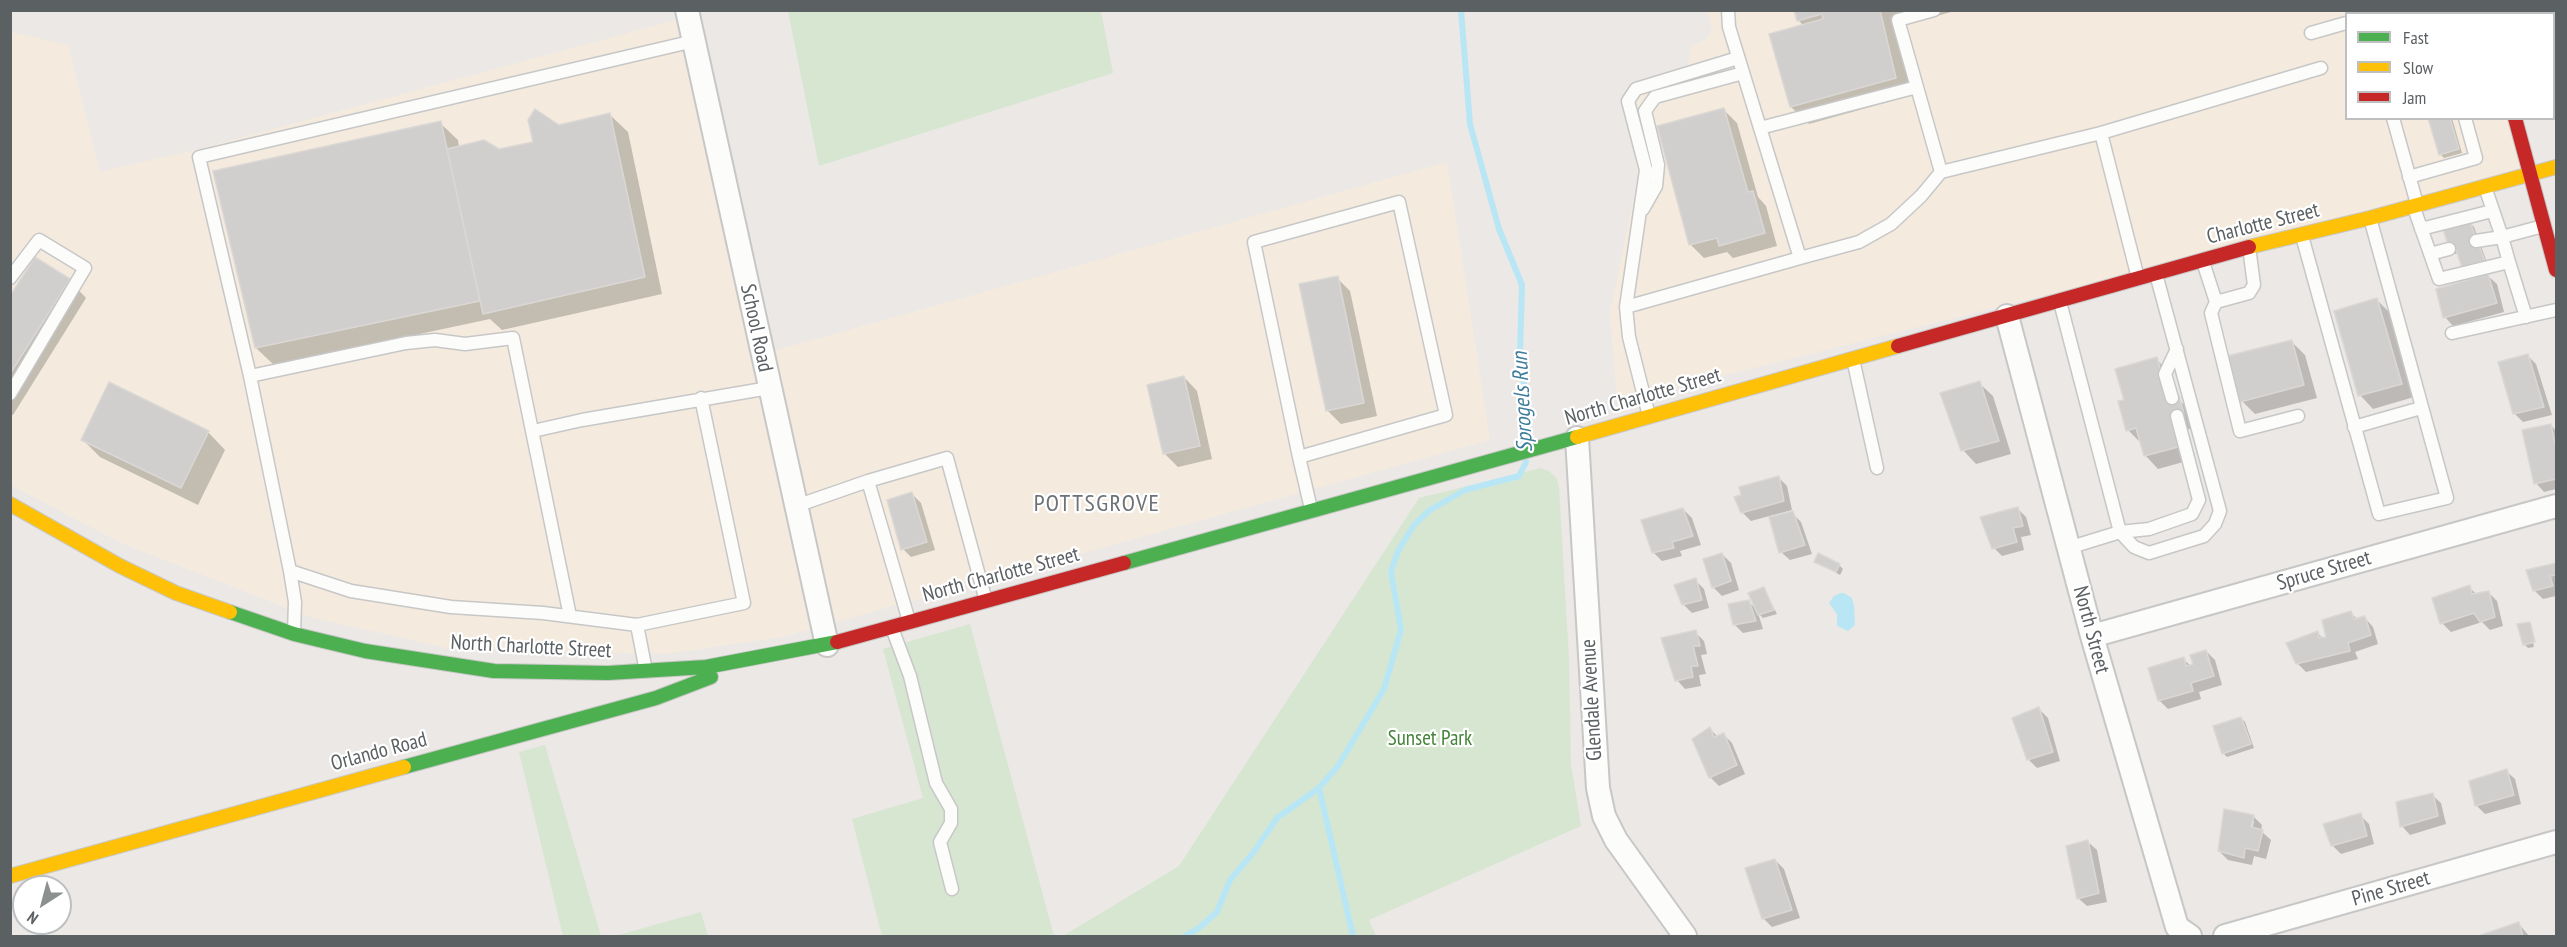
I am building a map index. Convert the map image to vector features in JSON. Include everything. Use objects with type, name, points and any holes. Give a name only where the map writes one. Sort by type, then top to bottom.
[{"type":"main road","points":[[2516,120],[2556,270]]},
{"type":"main road","points":[[2530,174],[2556,167]]},
{"type":"main road","name":"Charlotte Street","points":[[2007,316],[2249,247],[2370,218],[2530,174]]},
{"type":"main road","name":"North Charlotte Street","points":[[10,504],[120,566],[176,593],[294,634],[365,651],[494,671],[646,672],[706,667],[827,645],[1542,448],[2007,316]]},
{"type":"main road","name":"Orlando Road","points":[[10,876],[656,698],[756,659]]},
{"type":"street","name":"School Road","points":[[687,10],[827,645]]},
{"type":"street","name":"North Street","points":[[2007,316],[2092,636],[2177,927],[2190,936]]},
{"type":"street","name":"Glendale Avenue","points":[[1577,438],[1598,788],[1604,816],[1616,840],[1685,936]]},
{"type":"street","name":"Spruce Street","points":[[2092,636],[2556,506]]},
{"type":"street","name":"Pine Street","points":[[2224,936],[2556,842]]},
{"type":"lane","points":[[1728,10],[1729,27],[1800,258]]},
{"type":"lane","points":[[1934,10],[1898,20],[1941,172]]},
{"type":"lane","points":[[2311,33],[2345,23]]},
{"type":"lane","points":[[294,634],[296,602],[290,571],[250,376],[200,157],[694,41]]},
{"type":"lane","points":[[1649,417],[1629,338],[1626,307],[1646,170],[1628,101],[1636,88],[1738,58]]},
{"type":"lane","points":[[1626,307],[1859,242],[1891,224],[1921,196],[1941,172],[2101,133],[2321,68]]},
{"type":"lane","points":[[1640,215],[1656,186],[1658,165],[1645,111],[1655,97],[1743,73]]},
{"type":"lane","points":[[1760,128],[1917,87]]},
{"type":"lane","points":[[2393,120],[2421,229],[2439,279],[2509,262]]},
{"type":"lane","points":[[2409,177],[2476,158],[2466,120]]},
{"type":"lane","points":[[2101,133],[2138,279]]},
{"type":"lane","points":[[2485,186],[2526,316]]},
{"type":"lane","points":[[1299,457],[1446,415],[1400,202],[1254,242],[1299,457],[1311,511]]},
{"type":"lane","points":[[2421,229],[2492,211]]},
{"type":"lane","points":[[2302,235],[2379,514],[2447,498],[2370,218]]},
{"type":"lane","points":[[2476,241],[2544,226]]},
{"type":"lane","points":[[10,278],[39,240],[85,268],[10,394]]},
{"type":"lane","points":[[2216,302],[2249,293],[2254,285],[2249,247]]},
{"type":"lane","points":[[2430,254],[2449,249]]},
{"type":"lane","points":[[2203,261],[2216,302],[2211,313],[2240,431],[2298,416]]},
{"type":"lane","points":[[2060,301],[2120,532],[2134,547],[2149,553],[2204,536],[2215,524],[2220,512],[2156,274]]},
{"type":"lane","points":[[2452,333],[2556,310]]},
{"type":"lane","points":[[250,376],[406,343],[435,340],[465,344],[513,338],[570,616]]},
{"type":"lane","points":[[2172,398],[2165,374],[2177,349]]},
{"type":"lane","points":[[1853,359],[1877,468]]},
{"type":"lane","points":[[533,432],[582,420],[769,388]]},
{"type":"lane","points":[[290,571],[351,591],[451,607],[570,616],[637,625],[744,603],[701,398]]},
{"type":"lane","points":[[2355,427],[2421,408]]},
{"type":"lane","points":[[2068,548],[2120,532],[2149,528],[2192,514],[2199,500],[2177,416]]},
{"type":"lane","points":[[796,506],[868,481],[947,458],[986,602]]},
{"type":"lane","points":[[868,481],[909,622]]},
{"type":"lane","points":[[637,625],[646,672]]},
{"type":"lane","points":[[892,627],[910,676],[936,783],[951,809],[951,824],[940,842],[952,889]]},
{"type":"shaded area","points":[[1707,11],[2478,11],[2345,12],[2345,120],[2513,120],[2531,174],[1617,402],[1610,313],[1638,177],[1628,101],[1624,95],[1687,69],[1692,46],[1708,38],[1712,28]]},
{"type":"shaded area","points":[[676,20],[763,354],[1447,162],[1490,440],[782,637],[665,654],[447,648],[310,617],[121,543],[11,485],[11,32],[68,45],[100,172],[203,148]]},
{"type":"green space","points":[[788,11],[1101,11],[1113,73],[819,166]]},
{"type":"green space","name":"Sunset Park","points":[[1541,468],[1550,472],[1557,479],[1559,487],[1569,659],[1571,764],[1581,826],[1369,920],[1376,936],[1063,936],[1179,866],[1419,498]]},
{"type":"green space","points":[[970,624],[1054,936],[882,936],[852,819],[923,798],[883,649]]},
{"type":"green space","points":[[545,745],[601,936],[563,936],[519,752]]},
{"type":"green space","points":[[701,912],[708,936],[615,936]]},
{"type":"water","points":[[1841,593],[1852,598],[1854,606],[1855,625],[1848,631],[1837,626],[1837,614],[1829,603],[1834,596]]},
{"type":"building","points":[[1794,10],[1880,10],[1896,78],[1790,107],[1769,34],[1823,19],[1822,14],[1797,21]]},
{"type":"building","points":[[2555,26],[2556,26],[2556,76],[2555,51]]},
{"type":"building","points":[[2556,76],[2556,107],[2555,102]]},
{"type":"building","points":[[1724,108],[1748,192],[1753,191],[1765,233],[1719,246],[1717,238],[1689,245],[1657,126]]},
{"type":"building","points":[[535,109],[559,125],[610,113],[645,277],[483,314],[447,149],[484,140],[499,149],[533,142],[528,120]]},
{"type":"building","points":[[2429,120],[2451,120],[2459,149],[2439,155]]},
{"type":"building","points":[[441,121],[480,301],[255,348],[213,171]]},
{"type":"building","points":[[2470,222],[2485,261],[2462,268],[2456,249],[2450,251],[2443,229]]},
{"type":"building","points":[[35,257],[70,279],[10,374],[10,296]]},
{"type":"building","points":[[2488,274],[2497,303],[2443,318],[2436,289]]},
{"type":"building","points":[[1338,276],[1364,403],[1326,411],[1299,284]]},
{"type":"building","points":[[2377,298],[2402,384],[2358,396],[2334,311]]},
{"type":"building","points":[[2292,340],[2304,385],[2240,402],[2227,356]]},
{"type":"building","points":[[2528,354],[2544,407],[2513,414],[2498,362]]},
{"type":"building","points":[[2157,357],[2168,399],[2179,396],[2184,414],[2174,417],[2182,446],[2144,456],[2136,428],[2126,431],[2118,401],[2124,400],[2115,369]]},
{"type":"building","points":[[1184,376],[1200,446],[1163,454],[1147,385]]},
{"type":"building","points":[[1980,381],[1999,441],[1961,451],[1940,393]]},
{"type":"building","points":[[109,382],[209,431],[181,488],[81,440]]},
{"type":"building","points":[[2551,424],[2556,448],[2556,479],[2534,484],[2522,430]]},
{"type":"building","points":[[1779,476],[1784,501],[1741,513],[1734,497],[1741,495],[1739,487]]},
{"type":"building","points":[[912,492],[927,542],[901,550],[887,500]]},
{"type":"building","points":[[2018,507],[2023,526],[2013,528],[2017,542],[1992,549],[1980,517]]},
{"type":"building","points":[[1683,508],[1693,536],[1672,542],[1674,548],[1652,553],[1641,520]]},
{"type":"building","points":[[1793,511],[1805,545],[1779,553],[1769,517]]},
{"type":"building","points":[[1722,553],[1731,581],[1712,588],[1703,559]]},
{"type":"building","points":[[1818,553],[1840,564],[1836,572],[1814,562]]},
{"type":"building","points":[[2556,563],[2556,575],[2550,576],[2553,586],[2533,591],[2526,570]]},
{"type":"building","points":[[1696,578],[1702,600],[1682,605],[1674,585]]},
{"type":"building","points":[[2470,585],[2472,594],[2489,591],[2495,617],[2480,622],[2474,613],[2440,624],[2432,598]]},
{"type":"building","points":[[1764,587],[1774,610],[1758,615],[1748,593]]},
{"type":"building","points":[[1749,600],[1756,621],[1733,625],[1728,604]]},
{"type":"building","points":[[2351,611],[2354,619],[2365,616],[2371,635],[2348,643],[2350,651],[2296,664],[2286,643],[2318,631],[2319,638],[2326,637],[2322,620]]},
{"type":"building","points":[[2530,622],[2535,642],[2523,645],[2517,624]]},
{"type":"building","points":[[1696,630],[1700,646],[1693,646],[1698,666],[1691,666],[1693,677],[1675,681],[1661,638]]},
{"type":"building","points":[[2206,650],[2214,676],[2191,683],[2193,691],[2158,701],[2148,668],[2184,657],[2186,666],[2193,664],[2190,655]]},
{"type":"building","points":[[2039,707],[2053,752],[2027,760],[2012,718]]},
{"type":"building","points":[[2241,717],[2251,744],[2222,754],[2213,726]]},
{"type":"building","points":[[1710,727],[1714,737],[1724,733],[1737,765],[1709,778],[1692,739]]},
{"type":"building","points":[[2507,769],[2514,795],[2475,806],[2469,781]]},
{"type":"building","points":[[2433,793],[2438,816],[2400,827],[2396,802]]},
{"type":"building","points":[[2224,809],[2254,815],[2251,827],[2263,830],[2258,851],[2245,848],[2244,858],[2218,851]]},
{"type":"building","points":[[2361,813],[2367,836],[2331,846],[2323,824]]},
{"type":"building","points":[[2088,840],[2099,893],[2077,899],[2066,846]]},
{"type":"building","points":[[1775,859],[1792,910],[1762,919],[1745,868]]},
{"type":"building","points":[[2519,922],[2523,936],[2481,935]]},
{"type":"waterway","name":"Sprogels Run","points":[[1461,10],[1470,124],[1499,229],[1522,285],[1520,354],[1528,414],[1527,443]]},
{"type":"waterway","name":"Sprogels Run","points":[[1185,936],[1199,928],[1217,912],[1230,880],[1253,853],[1277,818],[1319,788],[1338,766],[1384,689],[1401,630],[1391,572],[1398,551],[1414,525],[1430,510],[1465,490],[1519,476],[1526,462]]},
{"type":"waterway","points":[[1319,788],[1353,936]]},
{"type":"traffic: fast","points":[[1124,563],[1577,437]]},
{"type":"traffic: fast","points":[[230,612],[294,634],[365,651],[494,671],[608,673],[706,667],[837,642]]},
{"type":"traffic: fast","points":[[404,767],[656,698],[711,677]]},
{"type":"traffic: slow","points":[[2249,247],[2370,218],[2556,167]]},
{"type":"traffic: slow","points":[[1577,437],[1898,346]]},
{"type":"traffic: slow","points":[[10,504],[120,566],[176,593],[230,612]]},
{"type":"traffic: slow","points":[[10,876],[404,767]]},
{"type":"traffic: jam","points":[[2516,120],[2556,270]]},
{"type":"traffic: jam","points":[[1898,346],[2249,247]]},
{"type":"traffic: jam","points":[[837,642],[1124,563]]},
{"type":"district","name":"POTTSGROVE","points":[[1097,504]]}]
